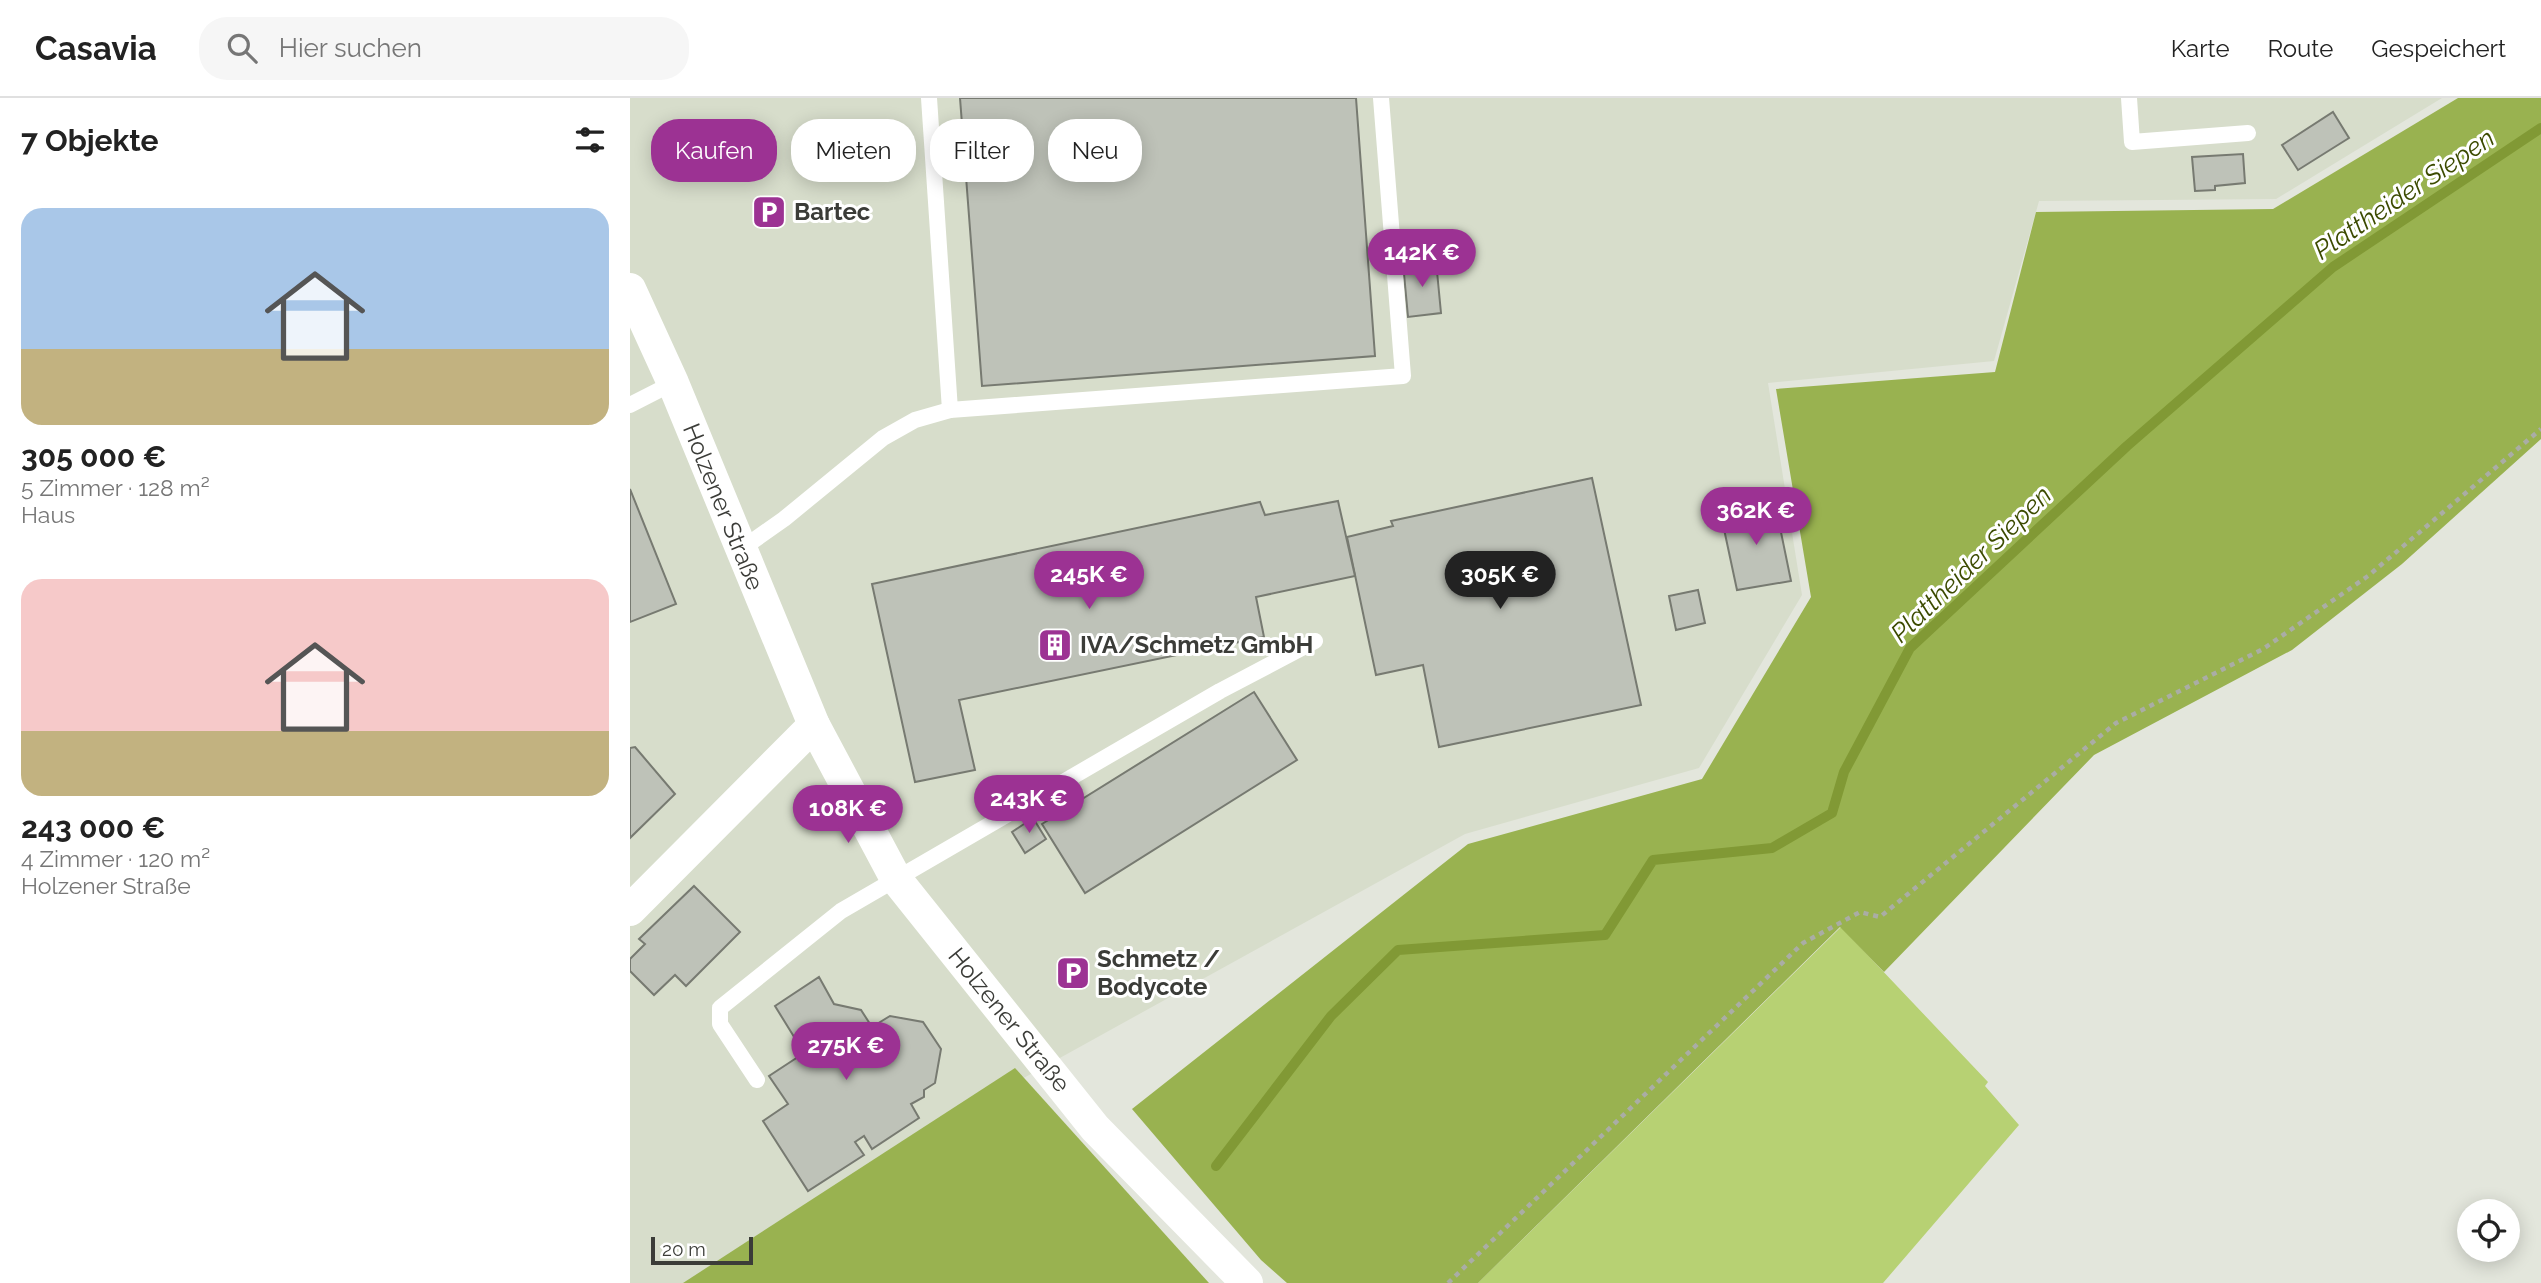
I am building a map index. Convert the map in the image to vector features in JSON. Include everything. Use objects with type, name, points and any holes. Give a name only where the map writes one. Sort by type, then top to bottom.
[{"type":"street","name":"Holzener Straße","points":[[630,289],[673,383],[814,725],[896,879],[1095,1128],[1247,1283]]},
{"type":"street","points":[[630,909],[814,725]]},
{"type":"lane","points":[[929,98],[950,410]]},
{"type":"lane","points":[[740,550],[784,519],[883,438],[915,420],[950,410],[1403,376],[1381,98]]},
{"type":"lane","points":[[2129,98],[2132,142],[2248,133]]},
{"type":"lane","points":[[630,405],[673,383]]},
{"type":"lane","points":[[757,1080],[719,1024],[720,1008],[841,911],[1220,691],[1315,641]]},
{"type":"path","points":[[1448,1283],[1803,943],[1860,912],[1880,917],[2116,723],[2263,649],[2368,576],[2541,429]]},
{"type":"shaded area","points":[[630,98],[2442,98],[2276,199],[2039,201],[1994,361],[1768,383],[1802,595],[1699,768],[1465,834],[933,1128],[694,1283],[630,1283]]},
{"type":"green space","points":[[2458,98],[2541,98],[2541,439],[2402,564],[2292,650],[2094,755],[1884,972],[1840,927],[1478,1283],[1287,1283],[1261,1260],[1132,1109],[1468,844],[1702,779],[1811,597],[1776,389],[1995,372],[2036,212],[2273,209]]},
{"type":"green space","points":[[1841,927],[1988,1082],[1985,1086],[2019,1125],[1883,1283],[1478,1283]]},
{"type":"green space","points":[[1015,1068],[1209,1283],[683,1283]]},
{"type":"building","points":[[960,98],[1356,98],[1375,356],[982,386],[966,182],[1034,182],[1034,119],[962,119]]},
{"type":"building","points":[[2333,112],[2349,138],[2298,170],[2282,145]]},
{"type":"building","points":[[2243,154],[2245,183],[2215,186],[2215,190],[2195,191],[2192,157]]},
{"type":"building","points":[[1436,261],[1441,313],[1408,317],[1403,263]]},
{"type":"building","points":[[1592,478],[1641,705],[1439,747],[1423,665],[1376,675],[1347,537],[1393,526],[1391,521]]},
{"type":"building","points":[[630,489],[676,604],[630,622]]},
{"type":"building","name":"IVA/Schmetz GmbH","points":[[1338,501],[1355,576],[1256,597],[1264,637],[959,700],[975,770],[915,782],[872,584],[1260,502],[1265,515]]},
{"type":"building","points":[[1775,503],[1791,581],[1737,590],[1721,515]]},
{"type":"building","points":[[1698,590],[1705,623],[1676,630],[1669,596]]},
{"type":"building","name":"IVA/Schmetz GmbH","points":[[1254,692],[1297,760],[1085,893],[1042,824]]},
{"type":"building","points":[[635,747],[675,794],[630,838],[630,748]]},
{"type":"building","points":[[1033,818],[1046,839],[1025,853],[1012,832]]},
{"type":"building","points":[[694,886],[740,932],[686,986],[675,975],[654,995],[630,971],[630,959],[645,944],[639,939]]},
{"type":"building","points":[[819,977],[834,1004],[861,1010],[872,1027],[890,1016],[923,1022],[941,1049],[935,1083],[924,1090],[924,1097],[911,1104],[919,1118],[872,1149],[864,1136],[855,1142],[864,1155],[808,1191],[763,1121],[788,1104],[769,1076],[804,1053],[775,1006]]},
{"type":"waterway","name":"Plattheider Siepen","points":[[1216,1166],[1331,1016],[1398,950],[1605,935],[1653,860],[1772,848],[1832,813],[1844,772],[1910,648],[2127,446],[2333,267],[2541,128]]},
{"type":"place","name":"Bartec","points":[[769,212]]},
{"type":"place","name":"IVA/Schmetz GmbH","points":[[1055,645]]},
{"type":"place","name":"Schmetz / Bodycote","points":[[1073,973]]}]
